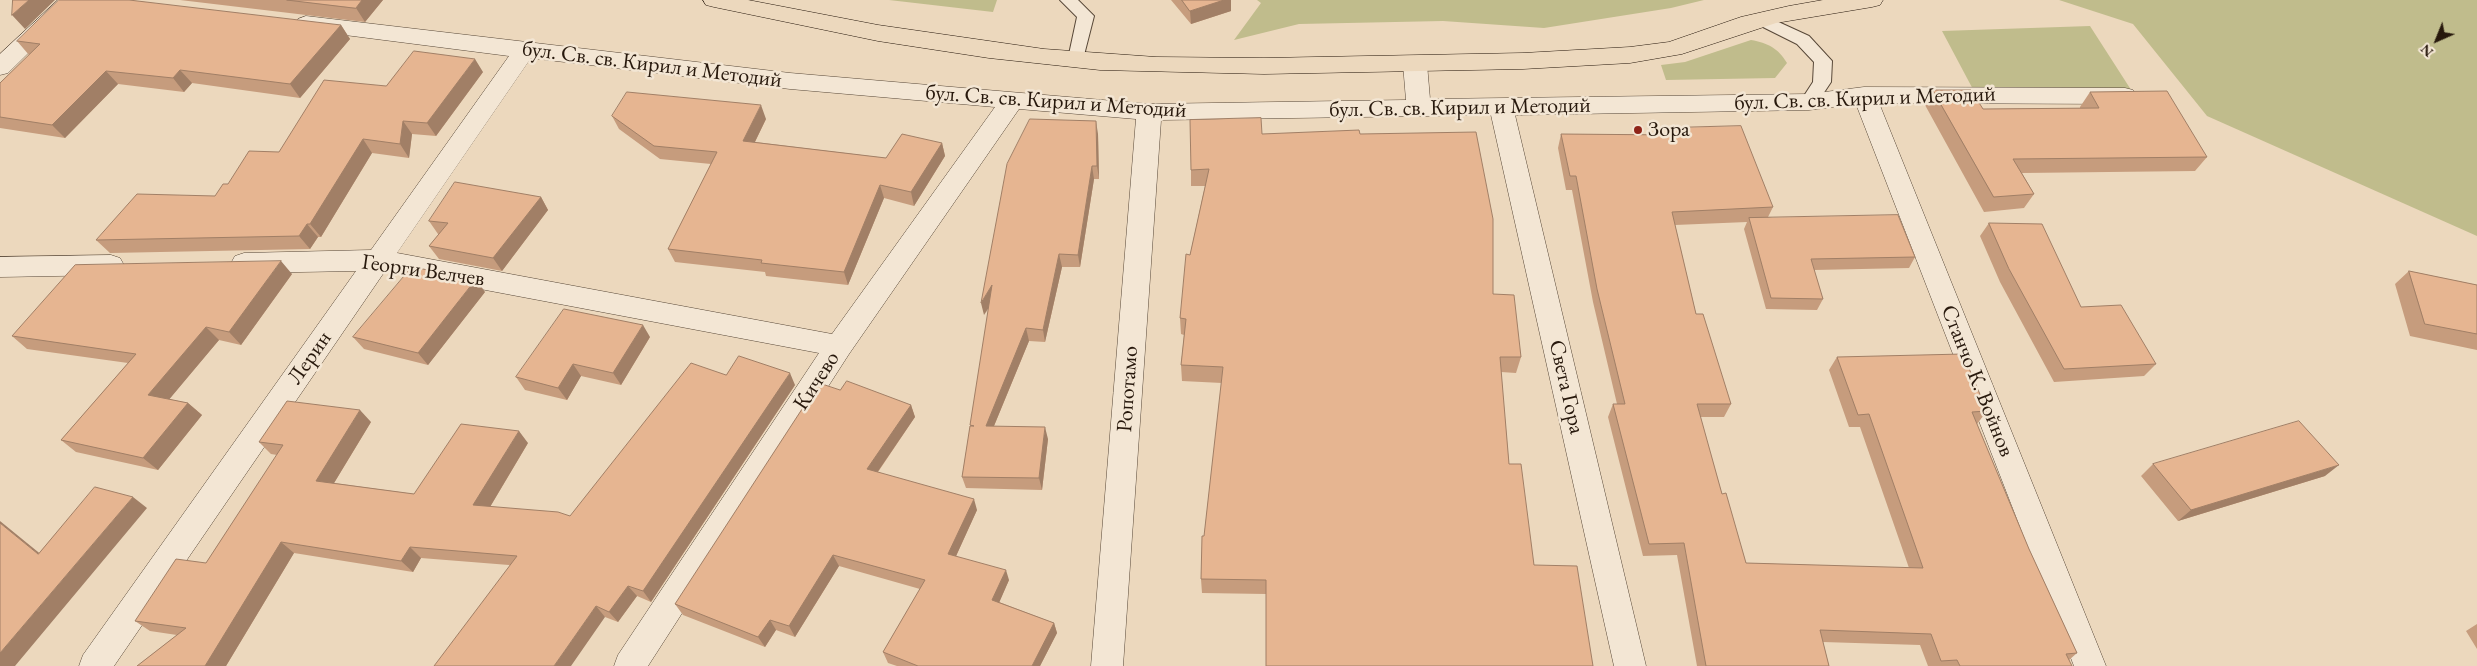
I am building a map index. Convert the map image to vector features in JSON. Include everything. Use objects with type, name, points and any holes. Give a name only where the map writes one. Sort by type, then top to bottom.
[{"type":"main road","name":"бул. Св. св. Кирил и Методий","points":[[714,0],[924,42],[1076,59],[1164,65],[1414,64],[1559,59],[1659,52],[1761,19],[1872,0]]},
{"type":"street","points":[[0,67],[72,0]]},
{"type":"street","name":"бул. Св. св. Кирил и Методий","points":[[288,22],[790,81],[1149,112],[1809,102],[1864,96],[2135,96]]},
{"type":"street","name":"Лерин","points":[[95,666],[525,50]]},
{"type":"street","points":[[1414,64],[1419,107]]},
{"type":"street","name":"Станчо К. Войнов","points":[[1864,96],[2090,666]]},
{"type":"street","name":"Кичево","points":[[630,666],[840,346],[1012,101]]},
{"type":"street","name":"Света Гора","points":[[1501,107],[1630,666]]},
{"type":"street","name":"Ропотамо","points":[[1107,666],[1149,112]]},
{"type":"street","name":"Георги Велчев","points":[[219,263],[378,260],[840,346]]},
{"type":"street","points":[[0,267],[139,264]]},
{"type":"lane","points":[[1068,0],[1088,8],[1076,59]]},
{"type":"lane","points":[[1761,19],[1803,40],[1822,61],[1822,82],[1809,102]]},
{"type":"shaded area","points":[[889,0],[997,0],[993,12]]},
{"type":"shaded area","points":[[1257,0],[1704,0],[1671,8],[1544,28],[1443,21],[1299,24],[1234,40],[1261,3]]},
{"type":"shaded area","points":[[2059,0],[2477,0],[2477,236],[2207,116],[2133,24]]},
{"type":"shaded area","points":[[2090,26],[2135,96],[1976,95],[1942,31]]},
{"type":"shaded area","points":[[1751,40],[1772,47],[1787,63],[1775,78],[1666,80],[1661,65],[1685,62]]},
{"type":"building","points":[[13,0],[29,0],[12,15]]},
{"type":"building","points":[[59,0],[129,0],[341,25],[290,84],[180,70],[173,78],[106,71],[52,125],[0,117],[0,83],[40,44],[17,41]]},
{"type":"building","points":[[287,0],[362,0],[356,8]]},
{"type":"building","points":[[1182,0],[1224,0],[1190,11]]},
{"type":"building","points":[[414,51],[475,59],[427,123],[403,121],[400,144],[363,139],[310,224],[307,224],[299,236],[96,240],[137,194],[215,196],[223,184],[228,184],[249,151],[279,152],[324,80],[386,86]]},
{"type":"building","points":[[1933,90],[1971,90],[1983,109],[2099,108],[2090,92],[2167,91],[2207,157],[2013,159],[2034,194],[1994,197]]},
{"type":"building","points":[[627,92],[761,105],[743,141],[886,158],[902,134],[942,143],[911,192],[880,185],[844,272],[761,263],[762,260],[668,249],[717,152],[654,146],[612,116]]},
{"type":"building","points":[[1261,118],[1262,134],[1359,130],[1360,134],[1476,132],[1493,219],[1493,294],[1514,295],[1521,357],[1500,357],[1509,464],[1521,464],[1534,565],[1577,566],[1593,666],[1266,666],[1266,580],[1201,579],[1202,536],[1204,536],[1223,367],[1181,365],[1186,319],[1180,318],[1186,254],[1190,255],[1209,169],[1191,170],[1190,120]]},
{"type":"building","points":[[1030,119],[1096,121],[1097,166],[1092,166],[1078,255],[1059,254],[1043,330],[1026,328],[986,426],[1045,427],[1039,478],[962,477],[970,426],[974,426],[970,425],[992,285],[981,303],[1007,164]]},
{"type":"building","points":[[1741,126],[1773,207],[1672,212],[1696,314],[1703,314],[1731,404],[1697,404],[1722,494],[1726,493],[1746,563],[1923,568],[1869,414],[1858,415],[1837,357],[1963,354],[1987,411],[1972,412],[2029,549],[2077,653],[2066,654],[2072,666],[1960,666],[1957,660],[1941,661],[1931,634],[1820,630],[1829,666],[1706,666],[1684,543],[1649,544],[1613,404],[1625,404],[1597,289],[1576,176],[1570,176],[1561,134],[1673,135],[1671,128]]},
{"type":"building","points":[[455,182],[541,197],[493,258],[429,246],[448,223],[429,221]]},
{"type":"building","points":[[1898,215],[1915,257],[1811,259],[1823,299],[1771,298],[1749,218]]},
{"type":"building","points":[[1989,223],[2042,224],[2081,307],[2121,305],[2156,364],[2064,369],[2009,269]]},
{"type":"building","points":[[281,261],[229,332],[206,327],[148,395],[188,403],[143,458],[61,440],[136,354],[12,336],[75,265]]},
{"type":"building","points":[[412,267],[476,279],[418,353],[353,337]]},
{"type":"building","points":[[2409,271],[2477,285],[2477,334],[2425,324]]},
{"type":"building","points":[[564,309],[643,325],[613,373],[573,364],[558,388],[516,377]]},
{"type":"building","points":[[739,356],[790,373],[643,591],[628,586],[609,612],[596,606],[554,666],[434,666],[517,556],[410,547],[401,561],[281,542],[205,666],[137,666],[186,628],[135,621],[176,559],[206,563],[283,445],[259,442],[287,401],[360,410],[316,481],[414,494],[461,424],[519,431],[473,505],[558,512],[570,516],[691,363],[726,375]]},
{"type":"building","points":[[847,381],[911,405],[867,469],[974,499],[948,554],[1006,570],[992,600],[1054,623],[1032,666],[918,666],[883,652],[925,580],[833,555],[789,626],[770,620],[758,637],[675,604],[819,383],[840,390]]},
{"type":"building","points":[[2299,421],[2339,465],[2191,510],[2153,464]]},
{"type":"building","points":[[95,487],[133,497],[0,653],[0,523],[38,554]]},
{"type":"place","name":"Зора","points":[[1638,130]]}]
